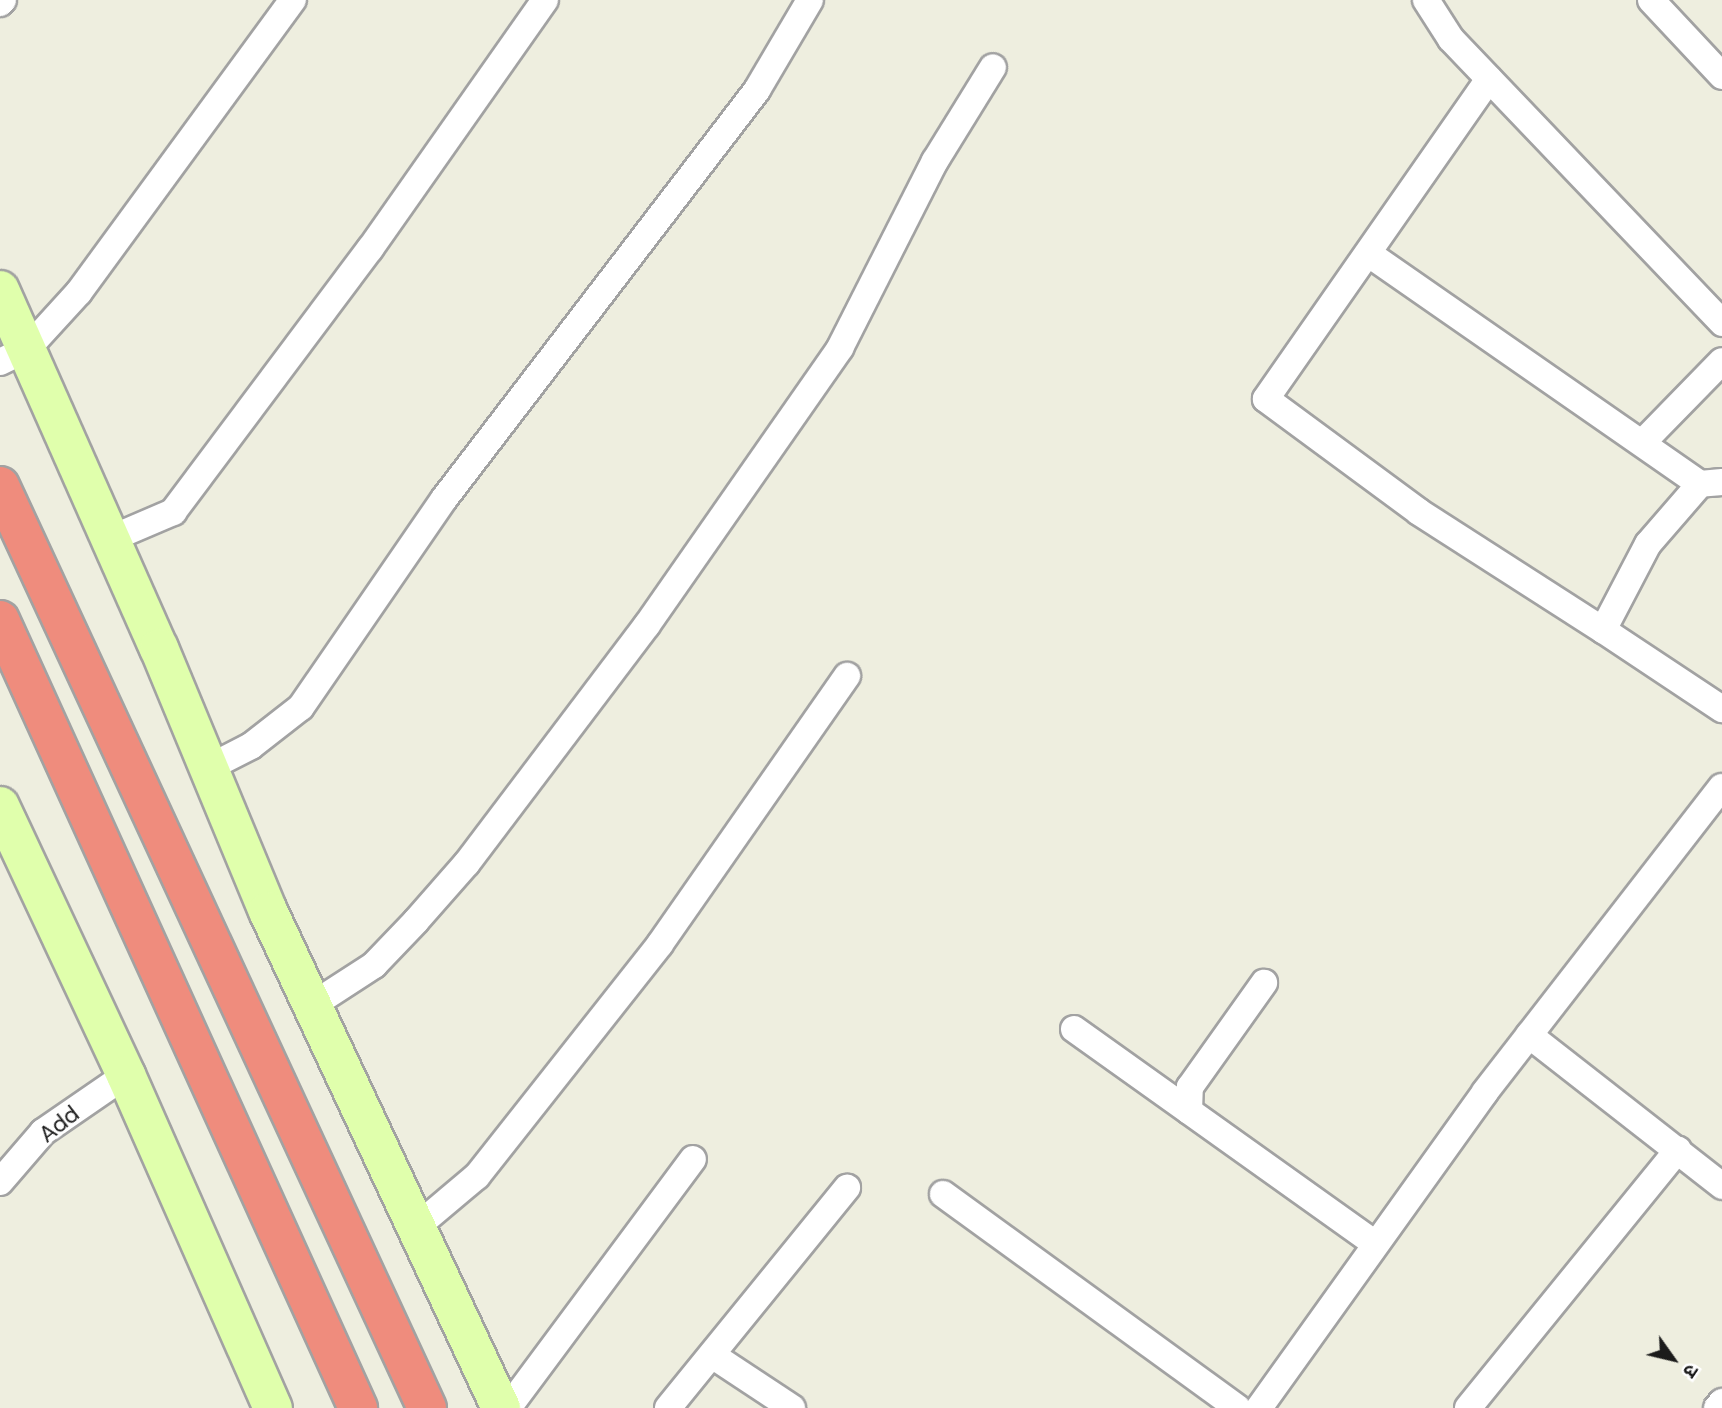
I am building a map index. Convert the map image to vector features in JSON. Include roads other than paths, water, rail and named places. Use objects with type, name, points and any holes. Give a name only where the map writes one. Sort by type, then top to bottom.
[{"type":"highway","points":[[0,486],[427,1408]]},
{"type":"highway","points":[[0,620],[358,1408]]},
{"type":"main road","points":[[0,290],[13,355],[110,539],[268,911],[314,1004],[414,1229],[501,1408]]},
{"type":"main road","points":[[0,806],[10,856],[126,1075],[273,1408]]},
{"type":"street","points":[[13,355],[79,292],[293,0]]},
{"type":"street","points":[[110,539],[173,512],[346,281],[545,0]]},
{"type":"street","points":[[208,768],[251,746],[301,707],[444,499],[757,90],[810,0]]},
{"type":"street","points":[[1426,0],[1451,39],[1722,323]]},
{"type":"street","points":[[1651,0],[1722,76]]},
{"type":"street","points":[[314,1004],[374,965],[467,863],[647,625],[840,348],[936,161],[993,67]]},
{"type":"street","points":[[1489,79],[1266,399],[1419,512],[1722,709]]},
{"type":"street","points":[[1369,254],[1643,442],[1711,483],[1648,544],[1604,630]]},
{"type":"street","points":[[1643,442],[1722,361]]},
{"type":"street","points":[[414,1229],[477,1176],[660,944],[847,676]]},
{"type":"street","points":[[1259,1408],[1374,1243],[1529,1035],[1722,787]]},
{"type":"street","points":[[1189,1111],[1190,1087],[1264,983]]},
{"type":"street","points":[[1074,1028],[1374,1243]]},
{"type":"street","points":[[1529,1035],[1722,1186]]},
{"type":"street","name":"Add","points":[[0,1182],[43,1132],[126,1075]]},
{"type":"street","points":[[1468,1408],[1678,1150]]},
{"type":"street","points":[[508,1408],[693,1159]]},
{"type":"street","points":[[668,1408],[847,1188]]},
{"type":"street","points":[[943,1194],[1238,1408]]},
{"type":"street","points":[[712,1355],[792,1408]]},
{"type":"street","points":[[1717,1408],[1722,1402]]}]
